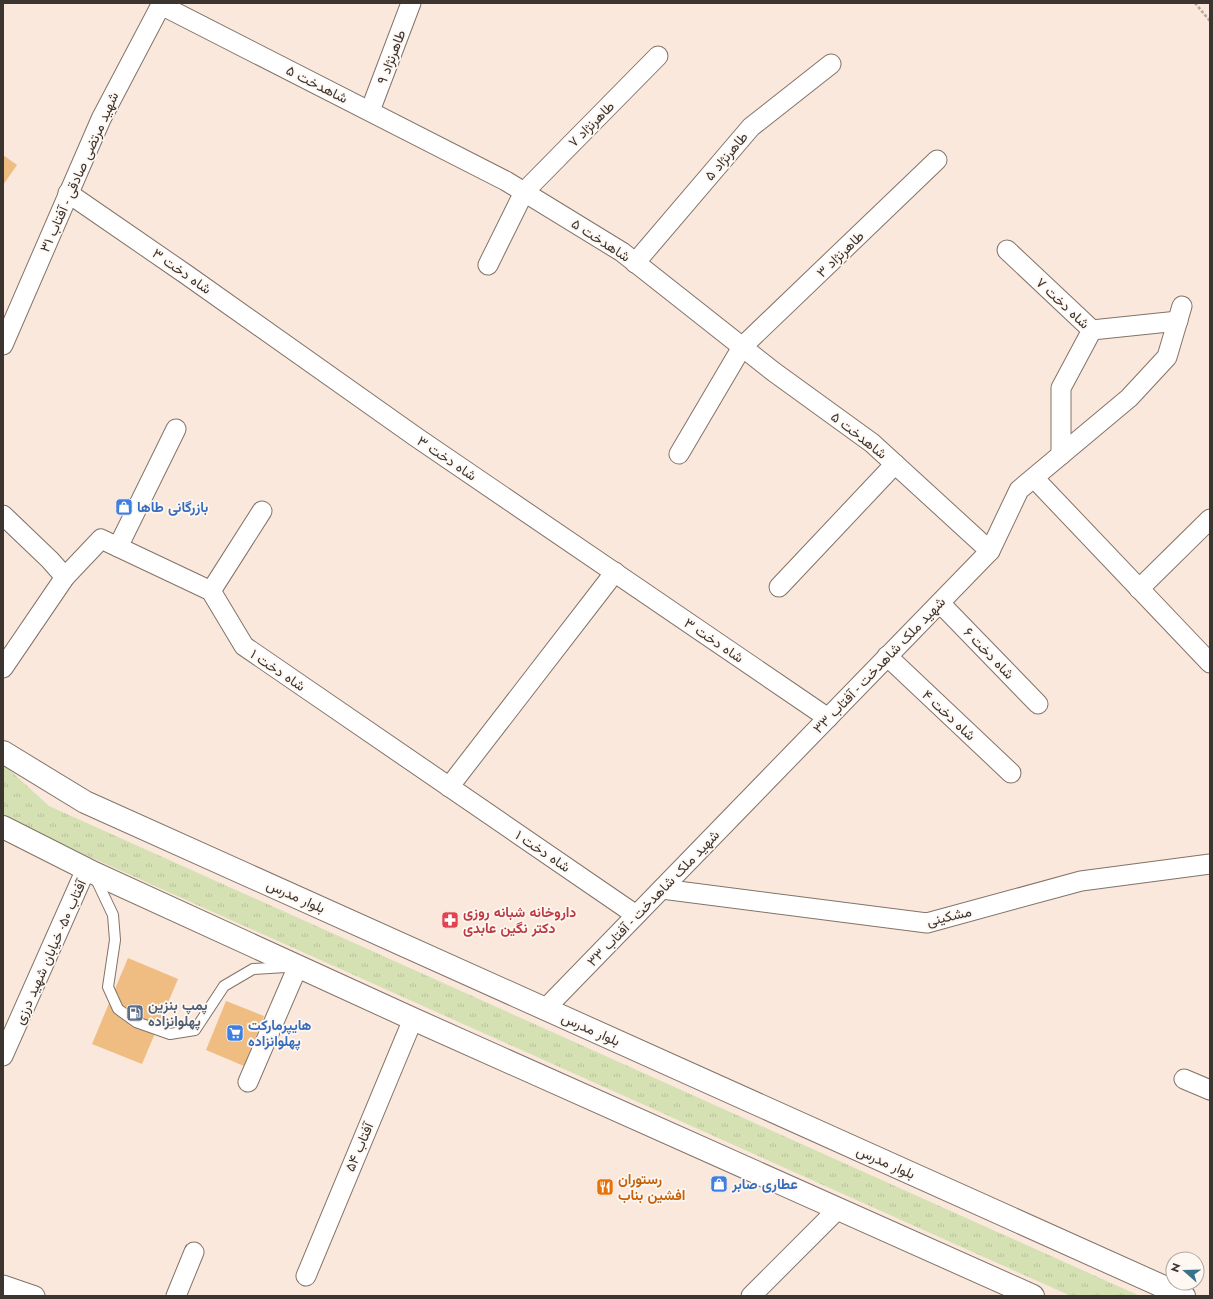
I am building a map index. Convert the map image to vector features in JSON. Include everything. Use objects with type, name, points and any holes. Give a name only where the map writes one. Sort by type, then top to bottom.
[{"type":"main road","name":"بلوار مدرس","points":[[3,752],[85,802],[1184,1296]]},
{"type":"main road","points":[[3,827],[90,871],[413,1019],[1033,1296]]},
{"type":"street","name":"طاهرنژاد ۹","points":[[370,111],[411,3]]},
{"type":"street","name":"شاهدخت ۵","points":[[162,4],[506,181],[622,252],[774,372],[872,443],[990,551]]},
{"type":"street","name":"شهید مرتضی صادقی - آفتاب ۳۱","points":[[3,345],[101,119],[162,4]]},
{"type":"street","name":"طاهرنژاد ۷","points":[[488,266],[524,192],[658,56]]},
{"type":"street","name":"طاهرنژاد ۵","points":[[635,263],[751,127],[831,64]]},
{"type":"street","name":"طاهرنژاد ۳","points":[[678,454],[742,347],[937,160]]},
{"type":"street","name":"شاه دخت ۳","points":[[68,193],[416,437],[828,718]]},
{"type":"street","name":"شاه دخت ۷","points":[[1007,250],[1092,330],[1180,314]]},
{"type":"street","name":"شهید ملک شاهدخت - آفتاب ۳۳","points":[[545,1009],[990,551],[1019,490],[1129,398],[1167,357],[1180,314]]},
{"type":"street","points":[[1061,455],[1061,388],[1092,330]]},
{"type":"street","points":[[118,547],[176,429]]},
{"type":"street","points":[[779,587],[894,464]]},
{"type":"street","points":[[1034,478],[1210,663]]},
{"type":"street","points":[[3,668],[65,577],[101,539],[211,591],[262,512]]},
{"type":"street","points":[[3,515],[50,560],[65,577]]},
{"type":"street","points":[[1139,589],[1210,519]]},
{"type":"street","points":[[449,787],[614,572]]},
{"type":"street","name":"شاه دخت ۱","points":[[211,591],[244,646],[636,915]]},
{"type":"street","name":"شاه دخت ۶","points":[[940,603],[1038,704]]},
{"type":"street","name":"شاه دخت ۴","points":[[887,656],[1011,773]]},
{"type":"street","name":"مشکینی","points":[[662,889],[927,923],[1081,880],[1210,864]]},
{"type":"street","name":"آفتاب ۵۰- خیابان شهید درزی","points":[[3,1056],[90,871]]},
{"type":"street","points":[[248,1082],[298,966]]},
{"type":"street","name":"آفتاب ۵۴","points":[[306,1276],[413,1019]]},
{"type":"street","points":[[1184,1079],[1210,1090]]},
{"type":"street","points":[[750,1296],[838,1208]]},
{"type":"street","points":[[176,1296],[194,1252]]},
{"type":"street","points":[[3,1285],[35,1296]]},
{"type":"lane","points":[[90,871],[113,916],[115,940],[108,987],[118,1009],[136,1022],[170,1034],[195,1030],[224,986],[253,969],[298,966]]},
{"type":"path","points":[[1195,3],[1210,21]]},
{"type":"green space","points":[[3,764],[49,806],[1140,1296],[1071,1296],[3,818]]},
{"type":"building","points":[[3,155],[17,165],[3,185]]},
{"type":"building","points":[[128,958],[178,979],[142,1064],[92,1044]]},
{"type":"building","name":"هایپرمارکت پهلوانزاده","points":[[226,1001],[264,1016],[244,1066],[206,1050]]},
{"type":"place","name":"بازرگانی طاها","points":[[124,507]]},
{"type":"place","name":"داروخانه شبانه روزی دکتر نگین عابدی","points":[[450,920]]},
{"type":"place","name":"پمپ بنزین پهلوانزاده","points":[[135,1013]]},
{"type":"place","name":"هایپرمارکت پهلوانزاده","points":[[235,1033]]},
{"type":"place","name":"عطاری صابر","points":[[719,1184]]},
{"type":"place","name":"رستوران افشین بناب","points":[[605,1187]]}]
